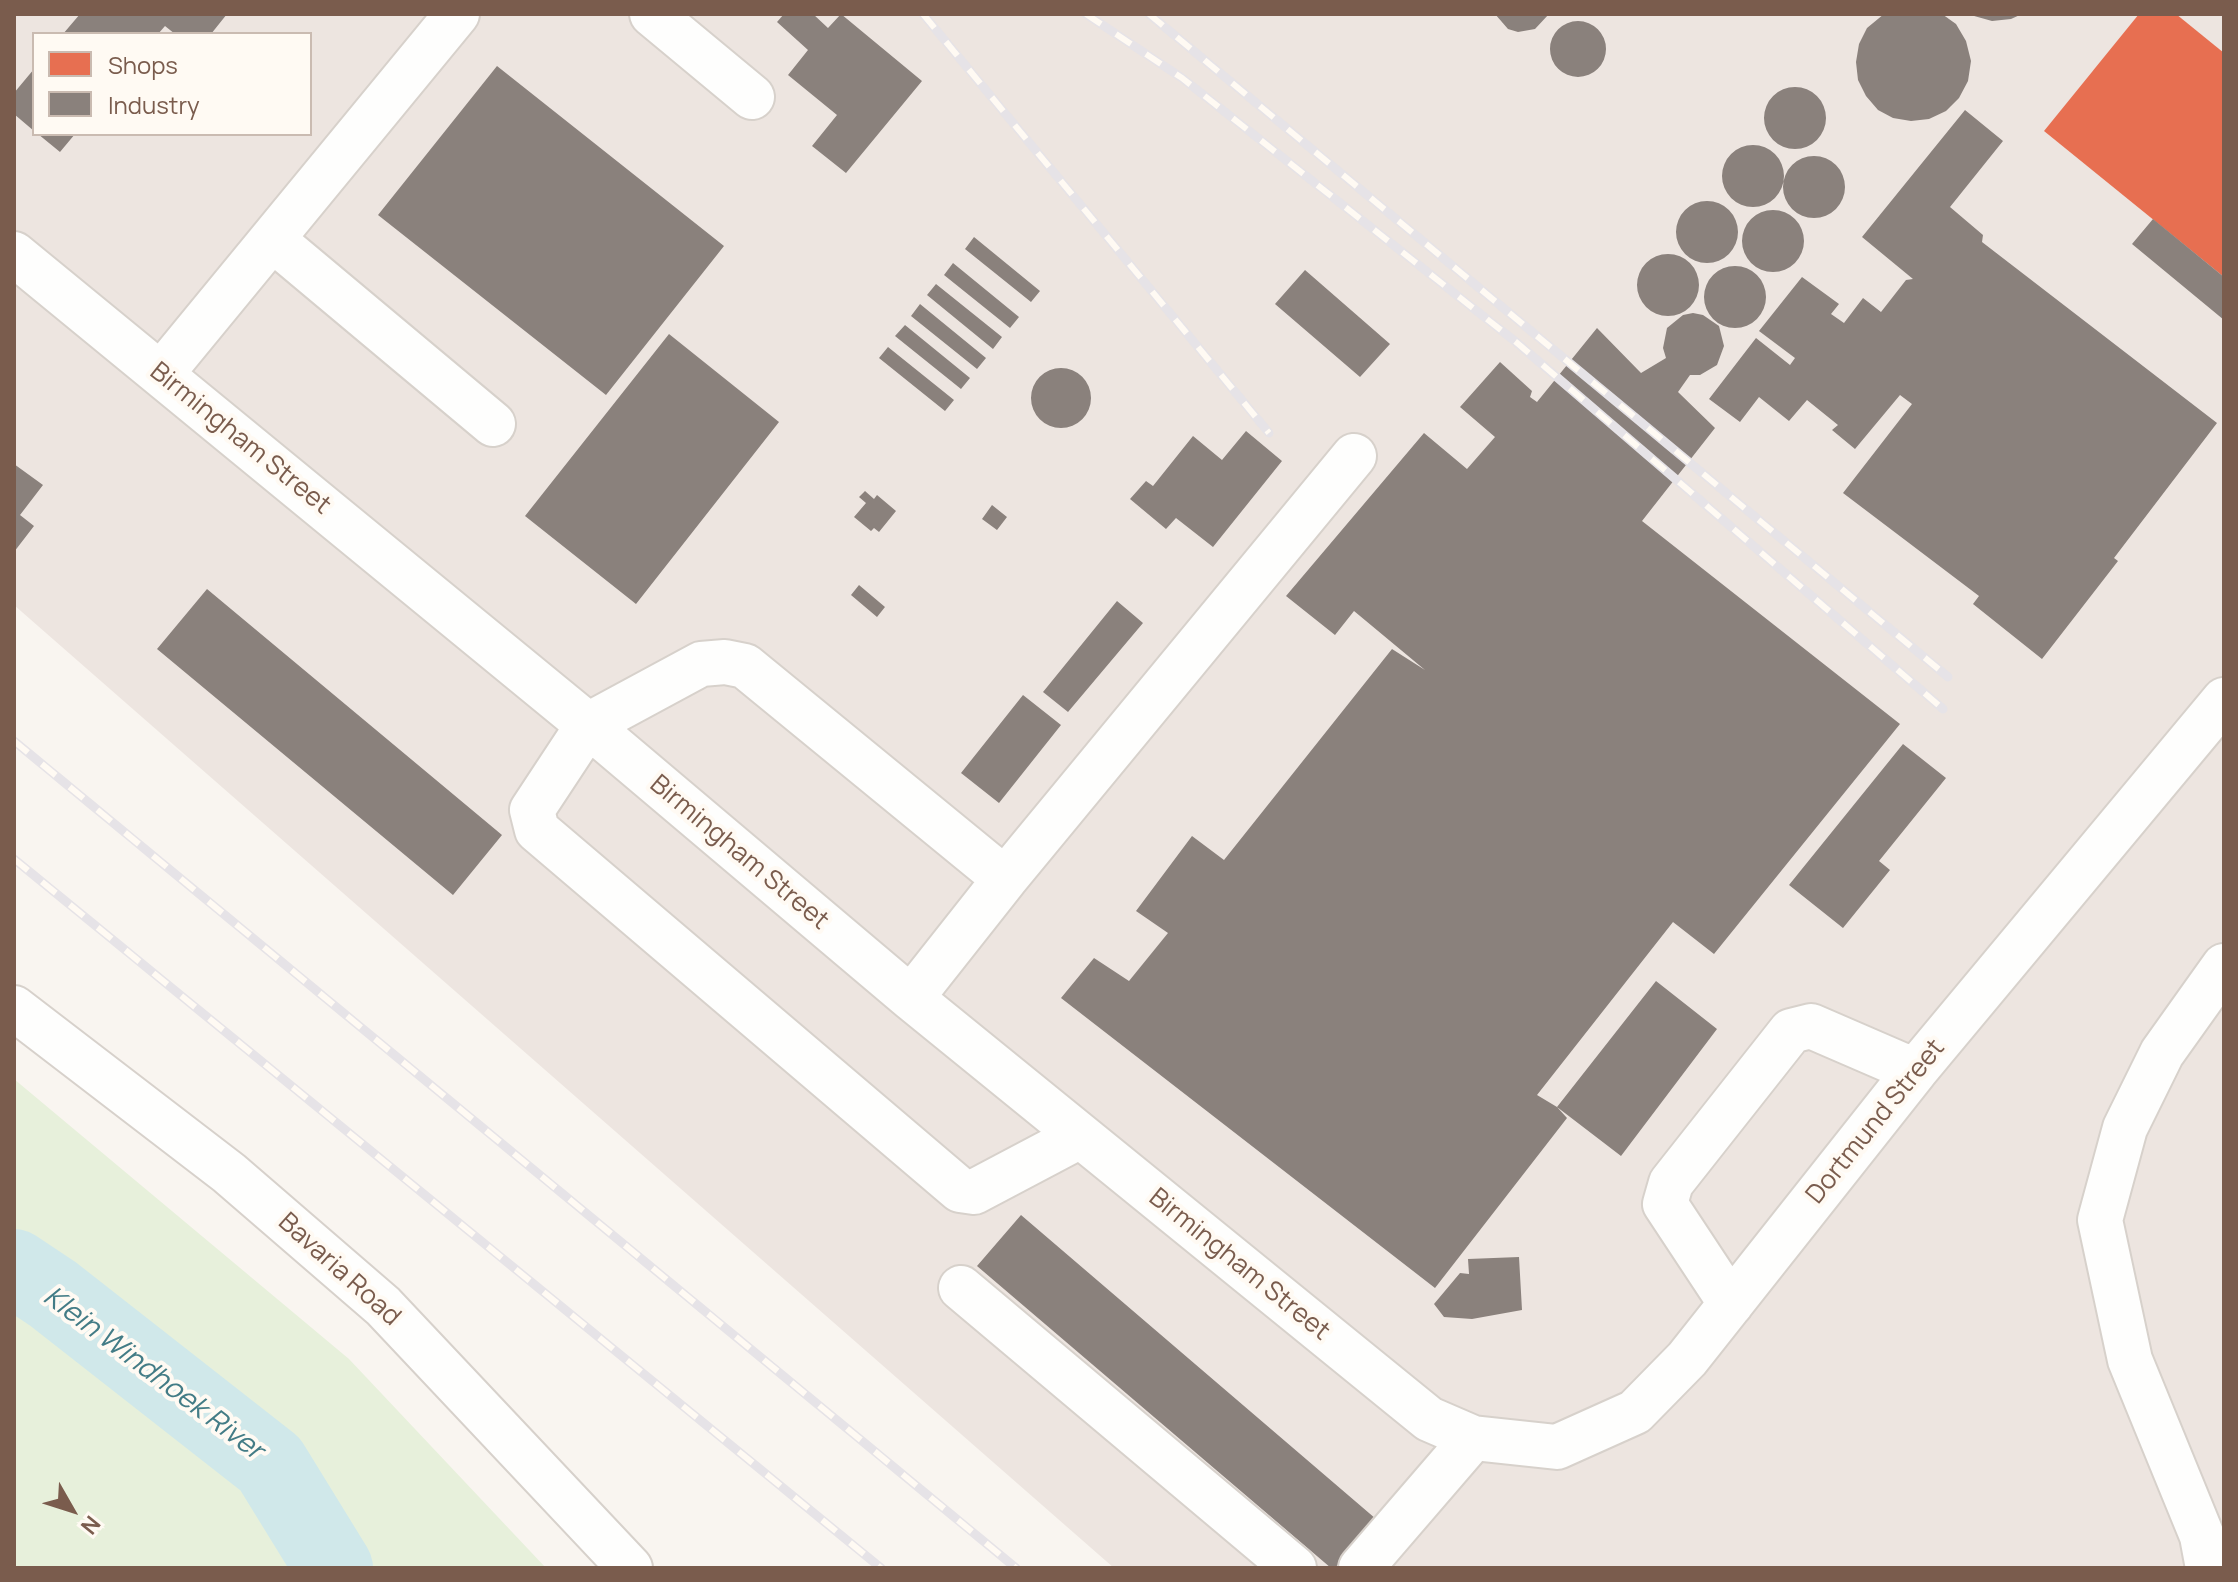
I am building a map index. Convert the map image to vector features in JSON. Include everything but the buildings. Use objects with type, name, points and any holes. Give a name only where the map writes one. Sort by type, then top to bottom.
[{"type":"street","points":[[161,374],[457,14]]},
{"type":"street","points":[[652,14],[752,97]]},
{"type":"street","points":[[272,239],[493,424]]},
{"type":"street","name":"Birmingham Street","points":[[14,254],[588,725],[911,998],[1080,1136],[1429,1419],[1473,1438]]},
{"type":"street","points":[[911,998],[1005,879],[1354,456]]},
{"type":"street","points":[[1005,879],[745,666],[725,662],[701,664],[588,725],[532,810],[537,830],[960,1190],[974,1192],[1080,1136]]},
{"type":"street","name":"Dortmund Street","points":[[1473,1438],[1557,1447],[1635,1412],[1687,1359],[1915,1071],[2224,700]]},
{"type":"street","points":[[2208,1568],[2202,1536],[2130,1360],[2100,1220],[2125,1128],[2162,1053],[2224,966]]},
{"type":"street","name":"Bavaria Road","points":[[14,1008],[229,1173],[383,1306],[630,1568]]},
{"type":"street","points":[[1731,1304],[1665,1204],[1671,1183],[1791,1031],[1811,1026],[1915,1071]]},
{"type":"street","points":[[961,1288],[1294,1568]]},
{"type":"street","points":[[1361,1568],[1473,1438]]},
{"type":"shaded area","points":[[14,14],[2224,14],[2224,1568],[1114,1568],[14,605]]},
{"type":"green space","points":[[14,1079],[349,1359],[546,1568],[14,1568]]},
{"type":"waterway","name":"Klein Windhoek River","points":[[14,1268],[53,1294],[270,1464],[334,1568]]},
{"type":"railway","points":[[923,14],[1269,433]]},
{"type":"railway","points":[[1086,14],[1182,78],[1516,342],[1943,709]]},
{"type":"railway","points":[[1149,14],[1948,677]]},
{"type":"railway","points":[[14,741],[1016,1568]]},
{"type":"railway","points":[[14,859],[881,1568]]}]
